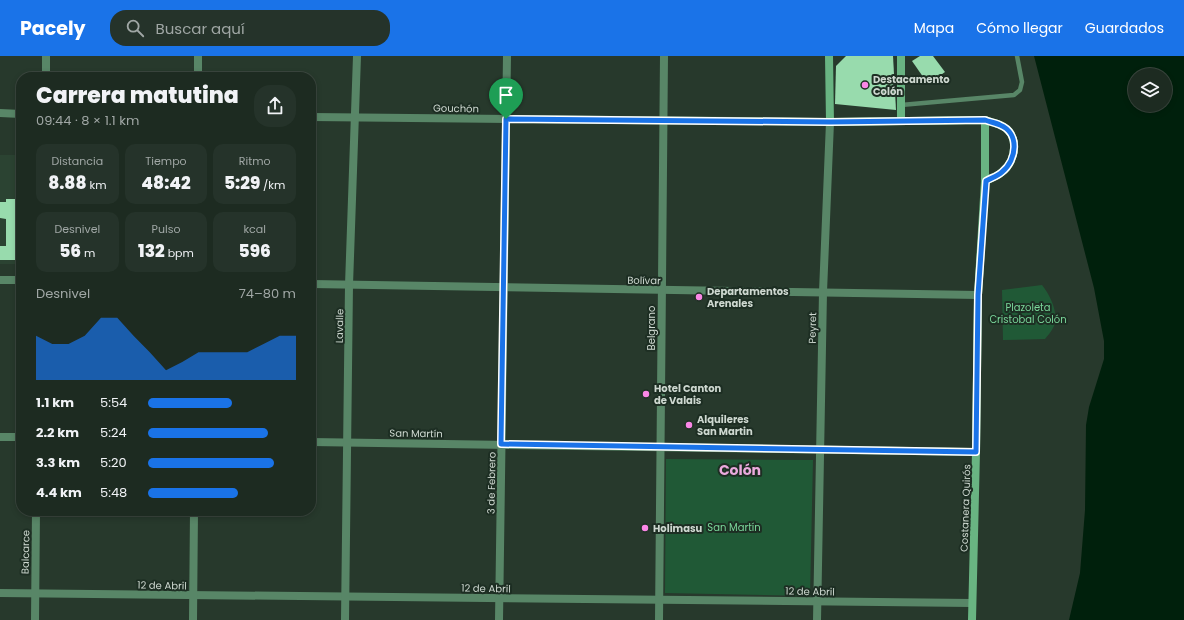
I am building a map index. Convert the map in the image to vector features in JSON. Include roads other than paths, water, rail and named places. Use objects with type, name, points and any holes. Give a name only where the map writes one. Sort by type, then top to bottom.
[{"type":"main road","name":"Peyret","points":[[829,56],[830,122]]},
{"type":"main road","points":[[901,56],[902,121]]},
{"type":"main road","name":"Gouchón","points":[[830,122],[985,120]]},
{"type":"main road","points":[[985,120],[1001,125],[1008,131],[1015,145],[1014,158],[1002,172],[986,181]]},
{"type":"main road","name":"Costanera Quirós","points":[[972,620],[978,295],[986,181],[985,120]]},
{"type":"street","points":[[46,56],[46,72]]},
{"type":"street","points":[[198,56],[198,72]]},
{"type":"street","name":"Lavalle","points":[[345,620],[349,285],[357,56]]},
{"type":"street","name":"3 de Febrero","points":[[499,620],[507,56]]},
{"type":"street","name":"Belgrano","points":[[659,620],[664,56]]},
{"type":"street","points":[[0,113],[16,114]]},
{"type":"street","name":"Gouchón","points":[[316,117],[830,122]]},
{"type":"street","name":"Peyret","points":[[817,620],[823,292],[830,122]]},
{"type":"street","points":[[0,280],[16,280]]},
{"type":"street","name":"Bolívar","points":[[316,284],[978,295]]},
{"type":"street","points":[[0,437],[16,437]]},
{"type":"street","name":"San Martín","points":[[316,442],[976,452]]},
{"type":"street","name":"Balcarce","points":[[35,620],[36,516]]},
{"type":"street","points":[[193,620],[194,516]]},
{"type":"street","name":"12 de Abril","points":[[0,593],[972,603]]},
{"type":"lane","points":[[901,105],[1014,95],[1020,90],[1022,82],[1017,56]]},
{"type":"place","name":"Destacamento Colón","points":[[865,85]]},
{"type":"place","name":"Departamentos Arenales","points":[[699,297]]},
{"type":"place","name":"Hotel Canton de Valais","points":[[646,394]]},
{"type":"place","name":"Alquileres San Martin","points":[[689,425]]},
{"type":"place","name":"Holimasu","points":[[645,528]]},
{"type":"district","name":"Colón","points":[[740,470]]},
{"type":"park label","name":"Plazoleta Cristobal Colón","points":[[1028,312]]}]
